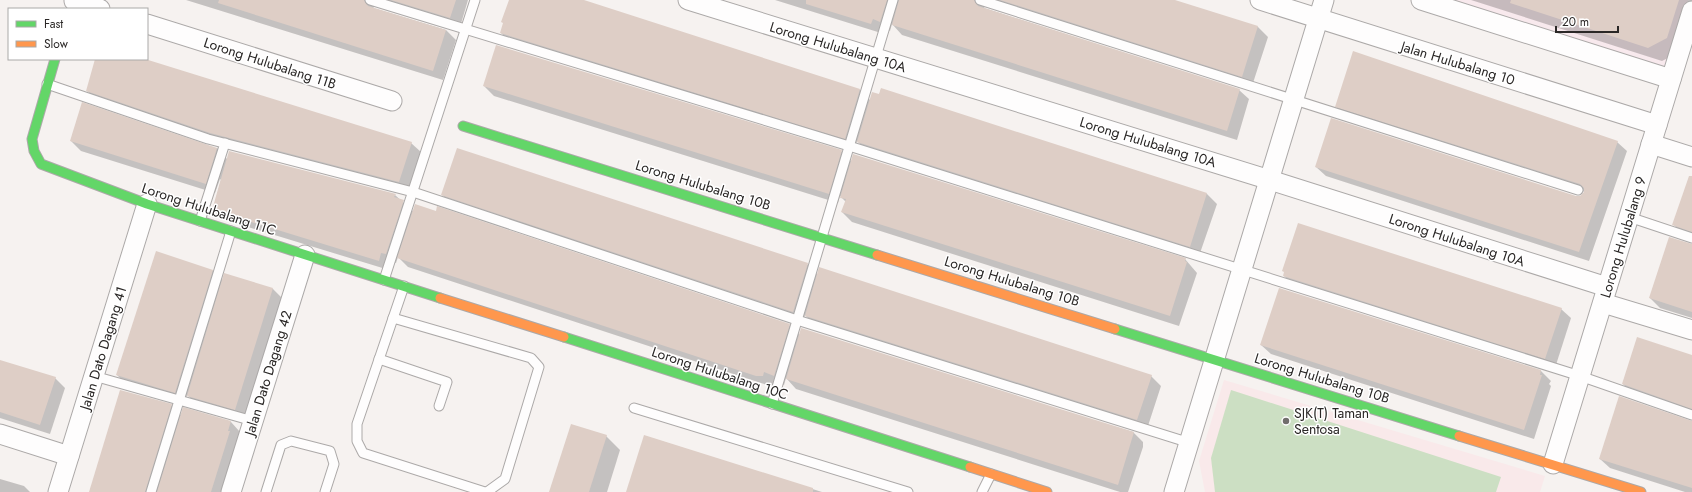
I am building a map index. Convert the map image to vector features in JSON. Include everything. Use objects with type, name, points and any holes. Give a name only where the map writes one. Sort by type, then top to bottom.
[{"type":"street","name":"Lorong Hulubalang 10A","points":[[688,0],[1270,180],[1605,295],[1692,330]]},
{"type":"street","name":"Jalan Hulubalang 10","points":[[1260,0],[1657,125]]},
{"type":"street","points":[[1174,492],[1324,0]]},
{"type":"street","points":[[1421,0],[1671,79]]},
{"type":"street","points":[[73,3],[96,8]]},
{"type":"street","name":"Lorong Hulubalang 9","points":[[1553,464],[1692,14]]},
{"type":"street","name":"Lorong Hulubalang 11B","points":[[148,24],[392,101]]},
{"type":"street","points":[[47,84],[55,60]]},
{"type":"street","name":"Lorong Hulubalang 11C","points":[[47,84],[32,139],[34,151],[41,164],[147,204],[384,280]]},
{"type":"street","name":"Lorong Hulubalang 10B","points":[[463,126],[822,236],[1641,492]]},
{"type":"street","points":[[1651,144],[1692,156]]},
{"type":"street","name":"Jalan Dato Dagang 41","points":[[58,492],[147,204]]},
{"type":"street","name":"Jalan Dato Dagang 42","points":[[231,492],[305,255]]},
{"type":"street","name":"Lorong Hulubalang 10C","points":[[384,280],[1047,492]]},
{"type":"street","points":[[0,434],[69,456]]},
{"type":"lane","points":[[370,0],[849,146],[1580,376],[1692,415]]},
{"type":"lane","points":[[384,280],[475,0]]},
{"type":"lane","points":[[772,404],[893,0]]},
{"type":"lane","points":[[980,0],[1578,190]]},
{"type":"lane","points":[[47,84],[225,143],[413,192],[797,320],[1190,443]]},
{"type":"lane","points":[[200,221],[225,143]]},
{"type":"lane","points":[[1629,217],[1692,238]]},
{"type":"lane","points":[[151,492],[178,400],[231,232]]},
{"type":"lane","points":[[393,318],[531,358],[539,367],[505,479],[486,492],[363,453],[357,441],[357,424],[379,359],[393,318],[404,286]]},
{"type":"lane","points":[[379,359],[447,382],[439,406]]},
{"type":"lane","points":[[94,376],[253,421]]},
{"type":"lane","points":[[634,408],[908,492]]},
{"type":"lane","points":[[266,492],[281,445],[291,441],[330,451],[334,464],[325,492]]},
{"type":"lane","points":[[982,492],[991,474]]},
{"type":"shaded area","points":[[1447,0],[1688,0],[1667,69]]},
{"type":"shaded area","name":"SJK(T) Taman Sentosa","points":[[1224,380],[1545,476],[1540,492],[1205,492],[1199,461]]},
{"type":"green space","name":"SJK(T) Taman Sentosa","points":[[1231,390],[1501,477],[1496,492],[1215,492],[1211,458]]},
{"type":"building","points":[[219,0],[364,0],[368,6],[446,30],[433,71],[218,3]]},
{"type":"building","points":[[391,0],[456,0],[450,18]]},
{"type":"building","points":[[509,0],[584,0],[860,89],[845,139],[500,33],[503,23],[501,22]]},
{"type":"building","points":[[806,0],[887,0],[880,22],[873,19],[871,24],[806,4]]},
{"type":"building","points":[[899,0],[974,0],[978,6],[1240,89],[1227,131],[892,25]]},
{"type":"building","points":[[1000,0],[1175,0],[1258,26],[1242,77]]},
{"type":"building","points":[[1511,0],[1679,0],[1667,38],[1648,48],[1510,3]]},
{"type":"building","points":[[496,45],[842,150],[829,194],[483,86]]},
{"type":"building","points":[[1353,51],[1618,141],[1579,252],[1315,167],[1331,118],[1576,196],[1580,196],[1584,192],[1584,188],[1580,184],[1335,107]]},
{"type":"building","points":[[95,60],[148,60],[412,142],[399,182],[210,133],[86,91]]},
{"type":"building","points":[[881,88],[1207,193],[1190,247],[857,142],[872,92],[879,94]]},
{"type":"building","points":[[82,102],[217,148],[206,184],[70,141]]},
{"type":"building","points":[[457,148],[808,263],[793,312],[441,195]]},
{"type":"building","points":[[229,151],[396,194],[394,197],[404,200],[386,254],[381,253],[379,261],[212,210]]},
{"type":"building","points":[[853,154],[1186,258],[1185,261],[1187,262],[1170,316],[841,212],[846,199],[840,198]]},
{"type":"building","points":[[1689,176],[1692,176],[1692,232],[1672,225]]},
{"type":"building","points":[[415,204],[436,211],[437,206],[790,324],[774,376],[764,372],[763,376],[756,376],[397,258]]},
{"type":"building","points":[[1298,223],[1562,308],[1545,359],[1283,276],[1284,272],[1282,271]]},
{"type":"building","points":[[1669,237],[1692,244],[1692,312],[1649,298]]},
{"type":"building","points":[[156,251],[213,270],[175,393],[116,375]]},
{"type":"building","points":[[819,267],[1152,375],[1137,420],[805,316]]},
{"type":"building","points":[[224,273],[273,288],[235,410],[187,396]]},
{"type":"building","points":[[1279,288],[1541,370],[1540,375],[1542,375],[1524,430],[1260,345]]},
{"type":"building","points":[[801,328],[1134,432],[1118,485],[786,379]]},
{"type":"building","points":[[1637,337],[1692,355],[1692,409],[1622,384]]},
{"type":"building","points":[[0,360],[56,377],[40,425],[0,412]]},
{"type":"building","points":[[120,390],[172,404],[145,492],[89,492]]},
{"type":"building","points":[[1619,396],[1692,421],[1692,488],[1599,459]]},
{"type":"building","points":[[183,407],[231,421],[228,431],[230,431],[211,492],[157,492]]},
{"type":"building","points":[[571,424],[607,435],[589,492],[549,492]]},
{"type":"building","points":[[644,435],[813,488],[813,492],[626,492]]},
{"type":"traffic: fast","points":[[55,60],[32,139],[34,151],[41,164],[147,204],[440,298]]},
{"type":"traffic: fast","points":[[463,126],[877,255]]},
{"type":"traffic: fast","points":[[1115,329],[1459,436]]},
{"type":"traffic: fast","points":[[564,337],[970,467]]},
{"type":"traffic: slow","points":[[877,255],[1115,329]]},
{"type":"traffic: slow","points":[[440,298],[564,337]]},
{"type":"traffic: slow","points":[[1459,436],[1641,492]]},
{"type":"traffic: slow","points":[[970,467],[1047,492]]},
{"type":"place","name":"SJK(T) Taman Sentosa","points":[[1286,421]]}]
